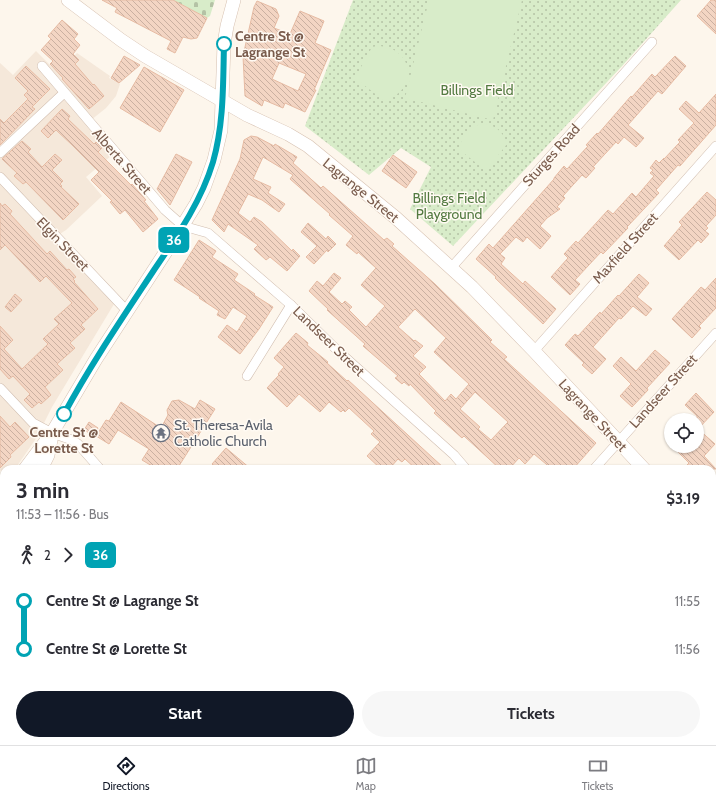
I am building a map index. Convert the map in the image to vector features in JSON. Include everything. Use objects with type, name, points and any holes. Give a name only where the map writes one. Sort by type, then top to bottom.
[{"type":"main road","name":"Lagrange Street","points":[[68,0],[121,40],[252,118],[288,134],[308,146],[396,218],[451,268],[534,351],[640,465]]},
{"type":"main road","points":[[28,465],[52,433],[90,369],[196,204],[209,174],[221,130],[224,44],[234,0]]},
{"type":"main road","points":[[44,465],[48,455],[52,433]]},
{"type":"street","name":"Sturges Road","points":[[451,268],[652,42]]},
{"type":"street","name":"Alberta Street","points":[[42,66],[165,210],[183,226]]},
{"type":"street","points":[[0,153],[64,93]]},
{"type":"street","name":"Maxfield Street","points":[[534,351],[716,146]]},
{"type":"street","name":"Elgin Street","points":[[0,178],[127,311]]},
{"type":"street","name":"Landseer Street","points":[[183,226],[208,233],[291,305],[337,350],[454,455],[463,465]]},
{"type":"street","points":[[247,376],[291,305]]},
{"type":"street","name":"Landseer Street","points":[[597,465],[716,332]]},
{"type":"street","points":[[0,388],[33,423],[52,433],[72,440],[78,444],[96,465]]},
{"type":"shaded area","points":[[36,51],[58,73],[77,53],[110,76],[109,78],[120,84],[116,96],[106,108],[86,124],[112,155],[86,177],[102,196],[66,230],[52,239],[114,304],[52,407],[37,437],[18,465],[0,465],[0,63],[13,75]]},
{"type":"green space","points":[[173,0],[215,0],[210,16],[207,18]]},
{"type":"green space","name":"Billings Field","points":[[353,0],[681,0],[623,65],[453,246],[410,209],[431,167],[401,148],[369,175],[305,126]]},
{"type":"green space","points":[[429,0],[522,0],[493,120],[405,98]]},
{"type":"green space","points":[[378,46],[390,48],[399,54],[405,62],[408,71],[407,80],[403,89],[395,96],[383,100],[355,78],[372,47]]},
{"type":"green space","points":[[483,124],[495,127],[501,132],[507,144],[486,171],[460,150],[461,140],[466,132],[473,127]]},
{"type":"building","points":[[102,0],[173,0],[207,18],[197,38],[191,39],[183,37],[175,53],[167,49],[171,41],[115,12],[117,8]]},
{"type":"building","points":[[711,0],[716,0],[716,34],[697,16]]},
{"type":"building","points":[[257,1],[276,9],[279,16],[274,28],[290,34],[300,11],[324,21],[315,43],[331,50],[314,90],[316,90],[305,112],[285,103],[283,108],[264,100],[262,106],[245,96],[243,56],[254,7]],"holes":[[[279,63],[306,74],[298,91],[272,79]]]},
{"type":"building","points":[[62,20],[78,34],[74,39],[80,45],[73,54],[79,60],[75,64],[104,96],[89,109],[50,64],[53,61],[41,50],[51,39],[48,36]]},
{"type":"building","points":[[124,56],[140,65],[119,83],[111,78]]},
{"type":"building","points":[[675,56],[686,66],[662,94],[658,91],[628,125],[644,138],[636,147],[624,137],[618,144],[616,142],[593,167],[595,168],[586,178],[582,175],[563,196],[565,198],[557,207],[560,209],[547,218],[540,226],[551,236],[540,249],[527,237],[523,242],[516,237],[500,254],[505,258],[501,264],[523,284],[525,281],[556,309],[543,324],[476,259],[489,244],[493,248],[564,166],[567,169],[588,146],[586,145],[597,133],[598,134],[652,74],[655,77]]},
{"type":"building","points":[[26,66],[50,89],[32,107],[35,109],[0,145],[0,119],[4,123],[28,99],[24,95],[28,91],[15,78]]},
{"type":"building","points":[[144,67],[184,90],[160,132],[120,108]]},
{"type":"building","points":[[716,94],[716,125],[680,166],[678,165],[656,190],[659,193],[627,227],[628,228],[603,254],[601,252],[575,280],[580,284],[570,295],[551,277],[568,258],[564,254],[576,241],[578,243],[608,210],[613,214],[632,193],[636,197],[654,176],[650,173],[653,170],[650,168],[656,160],[659,163],[664,159],[680,142],[678,140],[694,123],[679,109],[686,101],[699,113]]},
{"type":"building","points":[[62,109],[70,116],[68,119],[94,144],[96,142],[102,148],[98,152],[131,185],[132,184],[146,200],[144,201],[158,219],[143,232],[125,210],[120,214],[110,202],[112,201],[91,180],[99,172],[71,144],[56,130],[48,138],[41,131]]},
{"type":"building","points":[[251,136],[257,137],[274,146],[275,144],[297,157],[293,163],[321,188],[323,186],[384,240],[387,238],[394,244],[392,246],[435,284],[492,340],[490,342],[507,357],[504,359],[596,443],[577,465],[547,465],[534,454],[525,464],[519,458],[513,465],[496,465],[464,436],[462,438],[434,413],[436,411],[410,384],[409,386],[404,382],[402,384],[395,378],[398,376],[363,346],[365,344],[327,310],[328,309],[309,291],[317,281],[323,286],[334,273],[341,278],[329,292],[342,304],[345,301],[352,307],[349,310],[366,327],[385,306],[361,285],[376,268],[358,252],[357,254],[346,245],[353,236],[290,179],[293,175],[263,157],[253,179],[271,187],[268,193],[285,204],[279,212],[262,200],[248,194],[238,213],[250,222],[254,217],[262,222],[292,251],[293,249],[300,256],[287,271],[270,257],[266,260],[254,249],[258,245],[228,224],[224,232],[212,220],[240,159],[244,140]],"holes":[[[415,309],[446,338],[434,352],[469,384],[456,399],[451,394],[445,401],[419,374],[426,367],[413,356],[423,346],[415,340],[414,341],[398,327]],[[475,392],[508,422],[491,440],[478,429],[480,427],[460,409]]]},
{"type":"building","points":[[22,141],[31,149],[28,152],[42,167],[55,154],[62,160],[52,170],[63,181],[60,184],[62,186],[61,187],[79,204],[63,220],[26,182],[23,184],[14,176],[17,173],[2,159]]},
{"type":"building","points":[[176,154],[192,162],[170,205],[157,189]]},
{"type":"building","points":[[393,155],[417,172],[406,188],[382,171]]},
{"type":"building","points":[[707,192],[716,200],[716,215],[706,226],[708,228],[705,231],[709,234],[701,243],[698,240],[679,260],[664,246],[682,225],[679,222]]},
{"type":"building","points":[[0,203],[2,206],[5,204],[12,211],[10,214],[47,254],[50,251],[67,270],[69,269],[76,277],[73,279],[75,281],[74,282],[98,309],[81,325],[85,329],[70,343],[75,348],[57,364],[63,370],[45,387],[51,395],[41,404],[39,402],[32,408],[24,400],[30,394],[13,376],[9,379],[0,369],[0,326],[13,340],[4,349],[22,369],[48,344],[43,339],[59,324],[54,319],[72,303],[46,276],[40,282],[5,245],[0,250]]},
{"type":"building","points":[[308,223],[326,239],[328,236],[336,244],[328,252],[327,250],[314,264],[306,257],[317,246],[301,232]]},
{"type":"building","points":[[199,240],[216,251],[212,257],[238,274],[234,280],[273,307],[240,354],[218,337],[227,325],[237,332],[247,316],[233,307],[225,319],[217,315],[219,311],[174,280]]},
{"type":"building","points":[[639,274],[649,283],[637,297],[652,309],[646,316],[633,306],[621,319],[619,318],[593,347],[606,359],[592,374],[582,365],[584,363],[565,345],[575,334],[578,336],[600,312],[601,314]]},
{"type":"building","points":[[716,278],[716,308],[699,326],[701,328],[692,338],[672,319],[701,287],[705,290]]},
{"type":"building","points":[[15,294],[22,300],[11,312],[5,307]]},
{"type":"building","points":[[296,333],[308,343],[307,345],[328,362],[327,363],[347,381],[348,380],[441,465],[412,465],[405,459],[402,462],[398,459],[393,465],[377,465],[367,456],[380,442],[371,434],[374,431],[349,408],[345,412],[343,410],[341,412],[329,402],[320,412],[299,394],[287,407],[267,388],[284,367],[274,358]]},
{"type":"building","points":[[655,350],[670,363],[632,407],[620,396],[631,384],[613,366],[621,357],[636,371]]},
{"type":"building","points":[[696,393],[714,412],[704,423],[704,413],[694,413],[685,405]]},
{"type":"building","name":"St. Theresa-Avila Catholic Church","points":[[179,400],[195,409],[200,400],[215,409],[180,465],[150,465],[142,460],[149,449],[118,430],[109,444],[96,436],[106,420],[109,421],[121,402],[161,428],[168,415],[167,410],[172,401]]},
{"type":"building","points":[[0,416],[10,427],[15,422],[29,437],[10,455],[11,457],[3,465],[0,465]]},
{"type":"building","points":[[89,422],[98,428],[94,436],[84,430]]},
{"type":"building","points":[[704,434],[715,444],[704,456],[712,465],[687,465],[689,463],[679,453],[704,453]]},
{"type":"building","points":[[226,448],[246,465],[213,465],[212,464]]},
{"type":"bus line","name":"36","points":[[64,414],[96,359],[183,226],[204,188],[214,160],[221,130],[224,44]]},
{"type":"place","name":"Centre St @ Lagrange St","points":[[224,44]]},
{"type":"place","name":"Centre St @ Lorette St","points":[[64,414]]},
{"type":"place","name":"St. Theresa-Avila Catholic Church","points":[[161,433]]},
{"type":"park label","name":"Billings Field Playground","points":[[449,206]]}]
